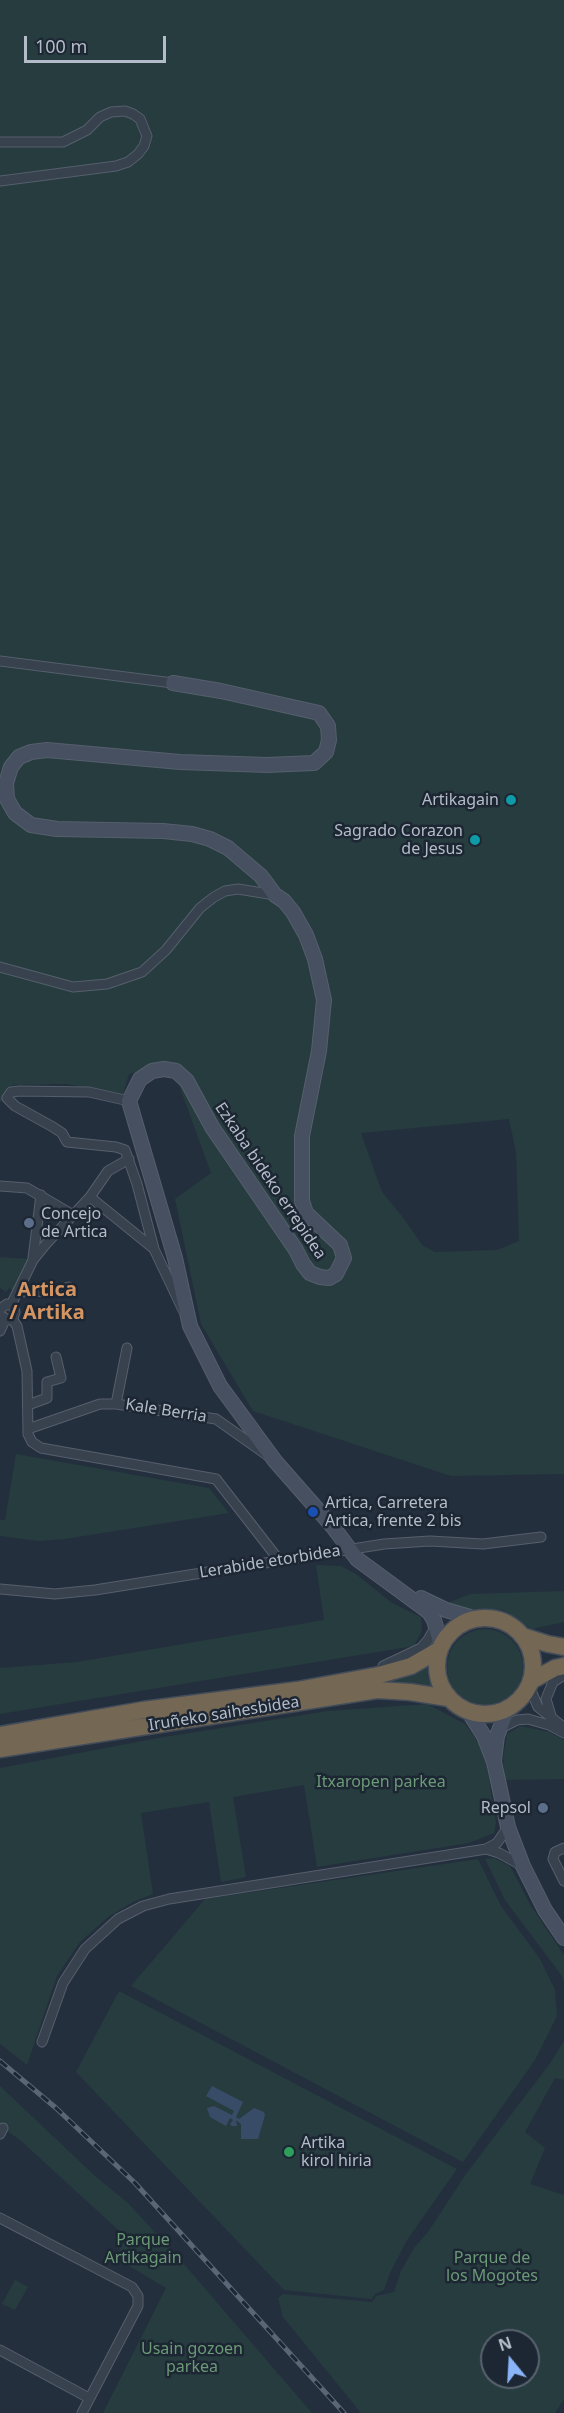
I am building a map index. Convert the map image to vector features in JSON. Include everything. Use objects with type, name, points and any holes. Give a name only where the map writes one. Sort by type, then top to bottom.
[{"type":"highway","points":[[523,1636],[530,1649],[533,1665],[530,1684],[521,1698],[508,1708],[495,1713],[482,1714],[468,1711],[448,1698],[439,1683],[436,1667],[440,1648],[456,1627],[477,1619],[490,1618],[503,1622],[523,1636],[564,1647]]},
{"type":"highway","name":"Iruñeko saihesbidea","points":[[0,1735],[144,1710],[297,1690],[360,1679],[411,1666],[440,1648]]},
{"type":"highway","points":[[530,1684],[555,1668],[564,1666]]},
{"type":"highway","name":"Iruñeko saihesbidea","points":[[0,1749],[377,1690],[448,1698]]},
{"type":"street","points":[[0,142],[63,142],[87,130],[100,117],[111,112],[125,111],[140,119],[147,136],[138,154],[128,162],[117,166],[0,181]]},
{"type":"street","points":[[0,661],[173,682]]},
{"type":"street","name":"Ezkaba bideko errepidea","points":[[129,1101],[140,1079],[152,1071],[164,1069],[176,1071],[187,1081],[212,1127],[310,1273],[329,1278],[336,1274],[344,1258],[340,1245],[306,1213],[301,1188],[302,1136],[319,1051],[324,1000],[315,959],[306,935],[292,912],[261,876],[228,848],[210,839],[192,834],[163,831],[57,830],[31,825],[15,813],[7,799],[6,783],[11,767],[19,757],[31,752],[46,750],[180,762],[267,765],[314,763],[326,752],[329,740],[328,726],[319,713],[173,682]]},
{"type":"street","points":[[0,967],[73,987],[107,984],[142,972],[165,950],[200,908],[225,891],[238,889],[275,895]]},
{"type":"street","points":[[188,1317],[179,1304],[154,1249],[125,1150],[67,1143],[62,1133],[15,1106],[7,1098],[11,1092],[89,1092],[129,1101],[175,1258],[188,1317],[195,1338],[220,1386],[275,1461],[350,1550],[368,1569],[429,1612],[436,1626],[440,1648]]},
{"type":"street","points":[[11,1305],[33,1260],[90,1197],[108,1172],[129,1159]]},
{"type":"street","points":[[0,1186],[27,1188],[73,1215]]},
{"type":"street","points":[[33,1260],[41,1195]]},
{"type":"street","points":[[90,1197],[154,1249]]},
{"type":"street","points":[[17,1292],[54,1291],[69,1287]]},
{"type":"street","points":[[0,1309],[5,1305],[11,1305]]},
{"type":"street","points":[[0,1331],[6,1318],[15,1312],[11,1305]]},
{"type":"street","points":[[6,1318],[17,1326],[27,1371],[28,1429],[32,1442],[41,1448],[216,1479],[278,1555],[279,1560]]},
{"type":"street","name":"Kale Berria","points":[[116,1404],[127,1348]]},
{"type":"street","points":[[28,1405],[47,1398],[47,1382],[61,1378],[56,1357]]},
{"type":"street","name":"Kale Berria","points":[[28,1429],[100,1404],[116,1404],[216,1419],[275,1461]]},
{"type":"street","name":"Lerabide etorbidea","points":[[0,1590],[55,1594],[104,1589],[384,1544],[430,1541],[492,1543],[542,1537]]},
{"type":"street","points":[[391,1585],[446,1610],[477,1619]]},
{"type":"street","name":"Iruñeko saihesbidea","points":[[360,1679],[372,1670],[421,1648],[436,1626]]},
{"type":"street","points":[[552,1719],[546,1699],[553,1682],[564,1675]]},
{"type":"street","points":[[530,1684],[538,1707],[564,1727]]},
{"type":"street","points":[[494,1762],[500,1729],[508,1708]]},
{"type":"street","points":[[468,1711],[484,1736],[494,1762],[508,1827],[523,1866],[545,1910],[564,1938]]},
{"type":"street","points":[[500,1729],[517,1720],[528,1719],[549,1725],[564,1733]]},
{"type":"street","points":[[42,2042],[63,1983],[85,1948],[118,1919],[143,1906],[170,1899],[486,1849],[496,1843],[508,1827]]},
{"type":"street","points":[[564,1848],[555,1852],[553,1859],[564,1881]]},
{"type":"street","points":[[486,1849],[523,1866]]},
{"type":"street","points":[[0,2218],[132,2287],[138,2296],[138,2306],[82,2413]]},
{"type":"street","points":[[0,2350],[89,2398]]},
{"type":"green space","points":[[0,0],[564,0],[564,1474],[451,1476],[253,1411],[201,1324],[175,1199],[211,1173],[171,1063],[129,1074],[123,1094],[67,1084],[12,1085],[0,1103]],"holes":[[[509,1119],[516,1152],[519,1241],[497,1250],[435,1252],[423,1246],[382,1192],[361,1133]]]},
{"type":"green space","points":[[0,1257],[29,1259],[14,1291],[9,1288],[6,1292],[0,1288]]},
{"type":"green space","points":[[16,1454],[209,1488],[229,1513],[65,1539],[39,1541],[0,1536],[0,1520],[5,1520]]},
{"type":"green space","points":[[316,1565],[341,1566],[356,1574],[392,1603],[421,1617],[422,1631],[414,1646],[0,1714],[0,1668],[77,1662],[324,1620]]},
{"type":"green space","points":[[564,1591],[564,1622],[532,1629],[503,1610],[466,1609],[447,1603],[471,1594]]},
{"type":"green space","points":[[485,1629],[500,1632],[512,1640],[520,1652],[523,1667],[520,1682],[512,1694],[500,1702],[485,1705],[470,1702],[458,1694],[450,1682],[447,1667],[450,1652],[458,1640],[470,1632]]},
{"type":"green space","points":[[427,1665],[428,1678],[433,1689],[378,1684]]},
{"type":"green space","name":"Itxaropen parkea","points":[[427,1704],[465,1724],[484,1749],[496,1823],[494,1833],[469,1843],[317,1867],[304,1785],[233,1797],[246,1877],[221,1882],[209,1802],[141,1813],[153,1894],[133,1902],[108,1917],[80,1942],[57,1976],[27,2065],[0,2044],[0,1768],[158,1738],[328,1711]]},
{"type":"green space","points":[[520,1726],[549,1732],[564,1740],[564,1779],[505,1780],[503,1758],[507,1734]]},
{"type":"green space","points":[[494,1858],[510,1866],[531,1906],[564,1955],[564,1982],[562,1976],[505,1900],[485,1859]]},
{"type":"green space","points":[[478,1859],[501,1906],[540,1959],[555,1990],[557,2016],[535,2060],[463,2162],[131,1986],[205,1899]]},
{"type":"green space","name":"Artika kirol hiria","points":[[119,1991],[457,2169],[407,2240],[384,2290],[375,2294],[372,2299],[284,2290],[76,2072]]},
{"type":"green space","name":"Parque de los Mogotes","points":[[564,2041],[564,2080],[555,2078],[525,2132],[545,2148],[530,2184],[564,2195],[564,2399],[555,2413],[361,2413],[283,2317],[278,2298],[283,2294],[372,2302],[376,2296],[394,2292],[401,2271],[414,2248],[428,2232],[466,2174],[551,2062]]},
{"type":"green space","name":"Usain gozoen parkea","points":[[0,2086],[95,2176],[128,2203],[183,2263],[312,2413],[103,2413],[166,2288],[116,2258],[126,2237],[20,2140],[0,2126]]},
{"type":"green space","points":[[15,2280],[28,2287],[15,2310],[2,2304]]},
{"type":"water","points":[[212,2086],[243,2102],[236,2117],[239,2119],[254,2108],[264,2112],[258,2139],[241,2139],[241,2124],[236,2120],[237,2126],[230,2124],[233,2120],[230,2118],[226,2126],[210,2117],[207,2108],[214,2106],[232,2115],[234,2111],[206,2096]]},
{"type":"railway","points":[[0,2061],[56,2108],[135,2183],[344,2413]]},
{"type":"place","name":"Artikagain","points":[[511,800]]},
{"type":"place","name":"Sagrado Corazon de Jesus","points":[[475,840]]},
{"type":"place","name":"Concejo de Artica","points":[[29,1223]]},
{"type":"place","name":"Artica, Carretera Artica, frente 2 bis","points":[[313,1512]]},
{"type":"place","name":"Repsol","points":[[543,1808]]},
{"type":"place","name":"Artika kirol hiria","points":[[289,2152]]},
{"type":"district","name":"Artica / Artika","points":[[47,1302]]},
{"type":"park label","name":"Parque Artikagain","points":[[143,2249]]}]
